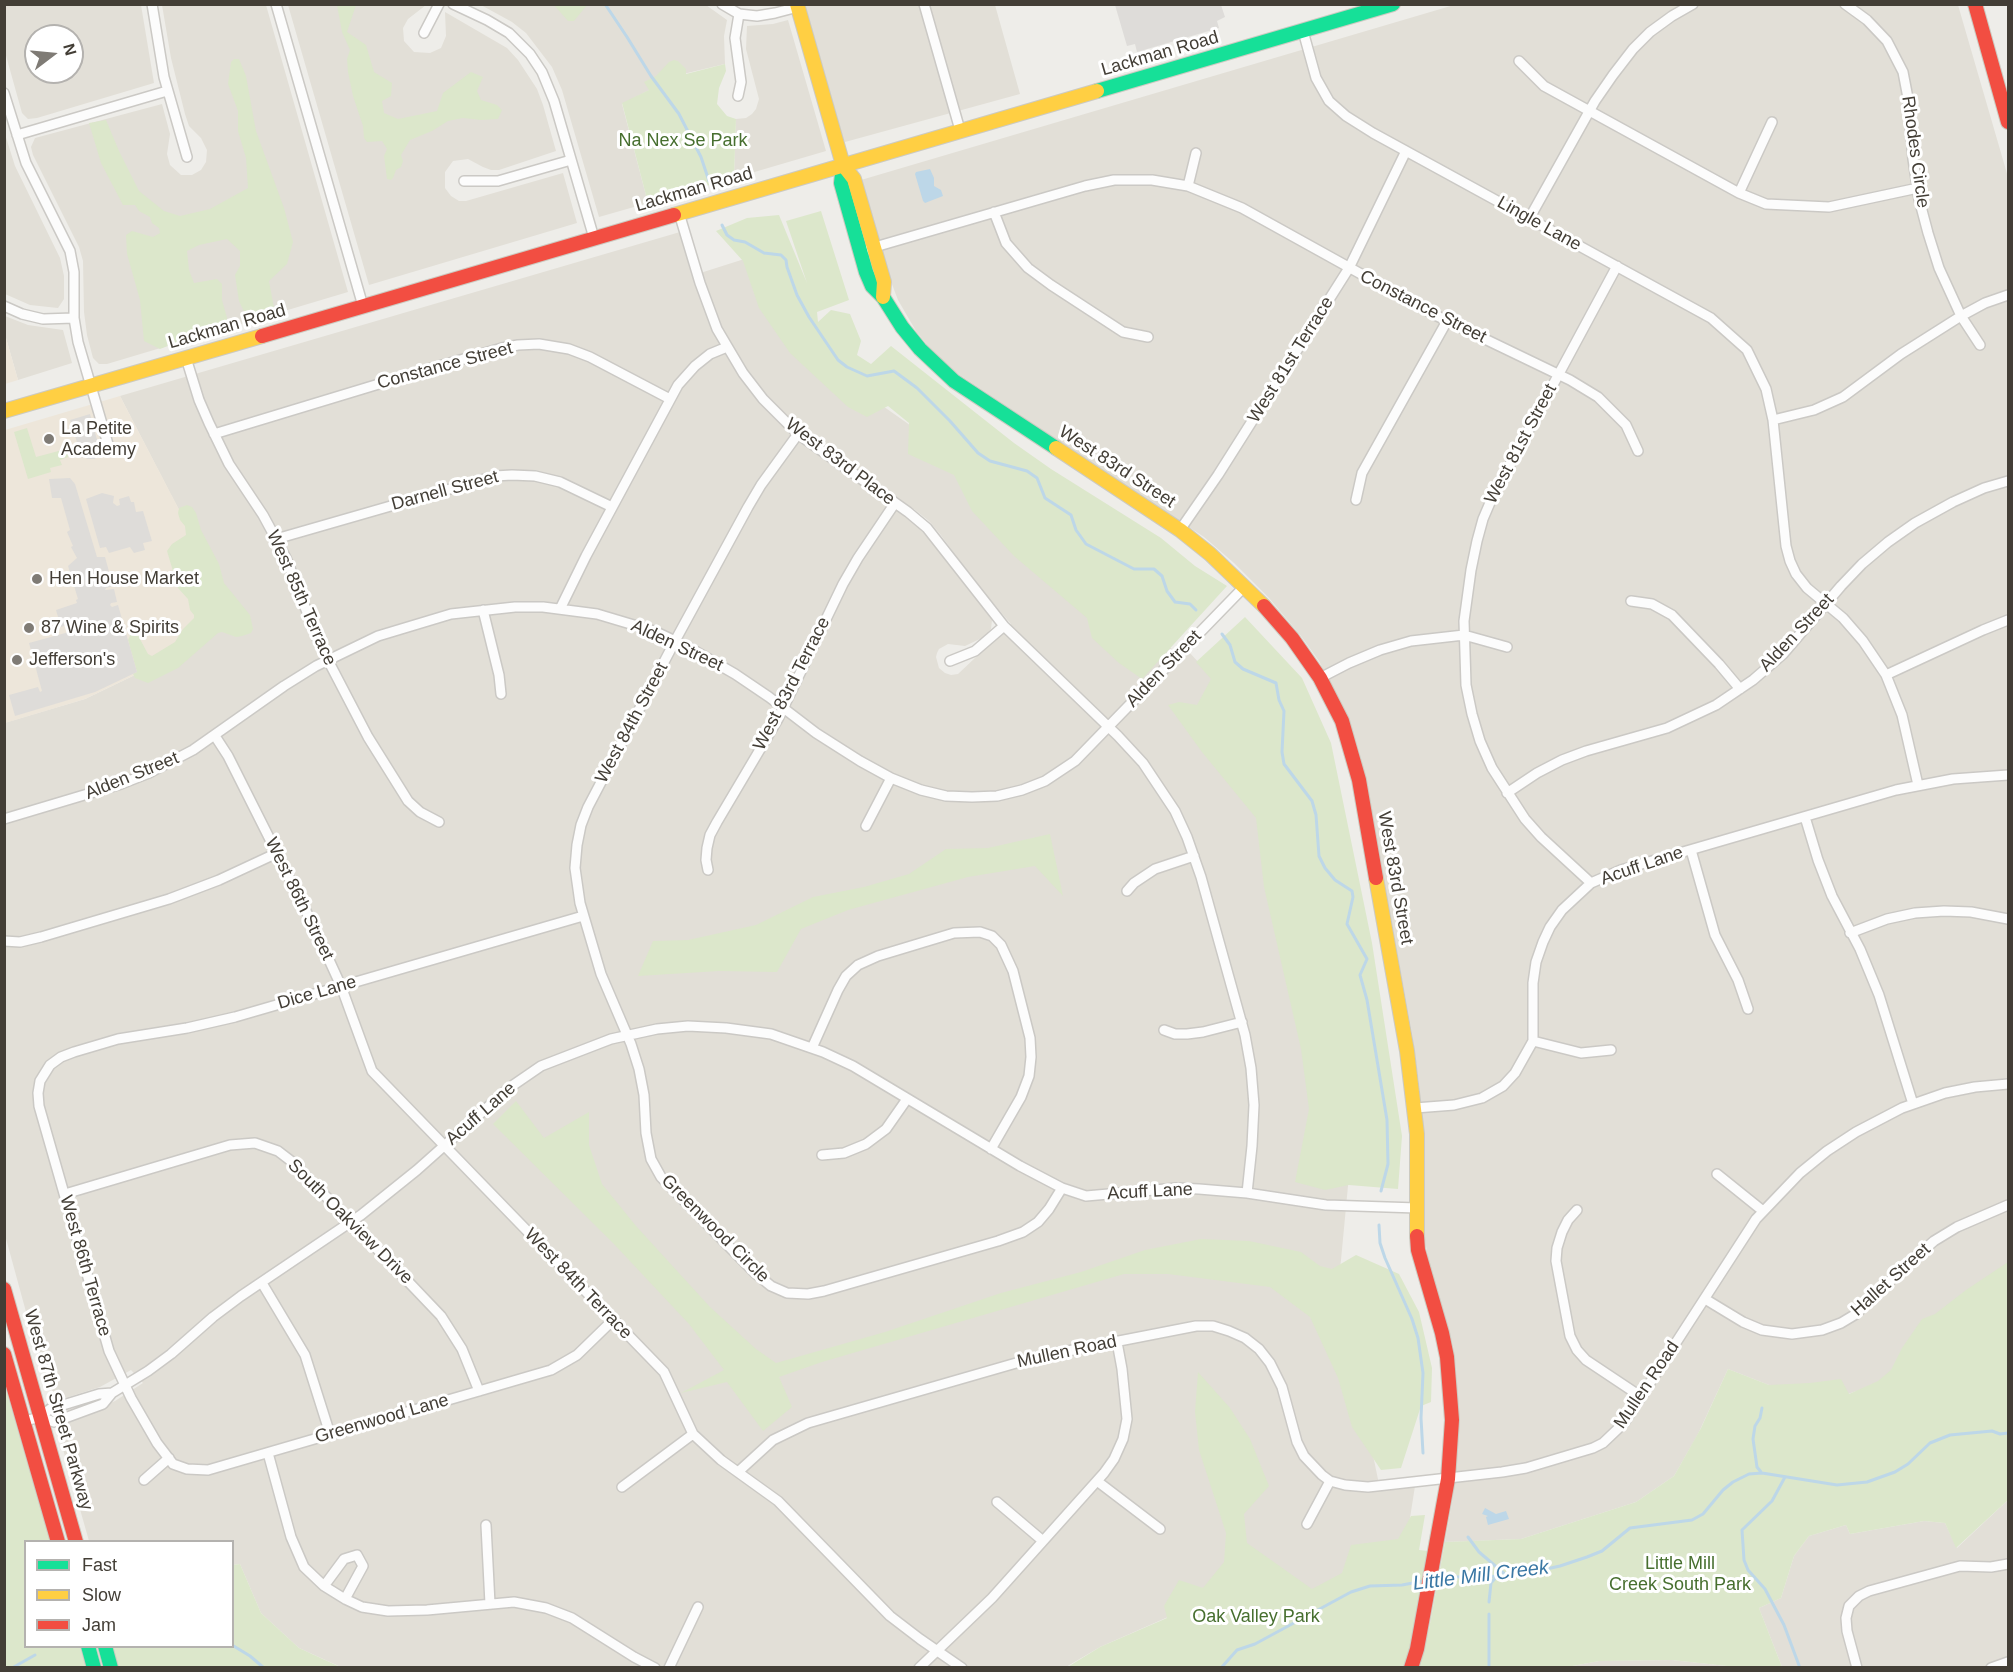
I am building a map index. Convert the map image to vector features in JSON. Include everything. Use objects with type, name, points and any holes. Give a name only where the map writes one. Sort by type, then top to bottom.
[{"type":"street","points":[[152,4],[167,91],[187,157]]},
{"type":"street","points":[[276,4],[363,306]]},
{"type":"street","points":[[424,33],[439,4]]},
{"type":"street","points":[[453,4],[500,27],[516,39],[542,72],[551,92],[594,238]]},
{"type":"street","points":[[722,4],[738,14],[765,15],[797,6]]},
{"type":"street","points":[[924,4],[960,130]]},
{"type":"street","name":"Lackman Road","points":[[4,411],[1393,4]]},
{"type":"street","points":[[1529,219],[1589,111],[1613,75],[1641,40],[1672,16],[1694,4]]},
{"type":"street","name":"Rhodes Circle","points":[[1845,4],[1867,20],[1887,41],[1903,72],[1908,98],[1913,159],[1928,233],[1939,268],[1960,316],[1980,345]]},
{"type":"street","points":[[1975,4],[2006,106],[2008,122]]},
{"type":"street","name":"West 83rd Street","points":[[797,6],[843,165],[841,183],[867,250],[872,286],[883,297],[902,327],[920,349],[954,381],[1180,530],[1210,554],[1274,615],[1320,678],[1342,722],[1359,780],[1407,1051],[1417,1134],[1418,1250],[1448,1357],[1452,1420],[1448,1479],[1417,1649],[1411,1668]]},
{"type":"street","points":[[738,14],[735,38],[741,82],[738,96]]},
{"type":"street","name":"Lingle Lane","points":[[1303,31],[1316,78],[1329,101],[1346,116],[1711,318],[1747,350],[1766,389],[1773,420],[1786,546],[1790,561],[1796,574],[1807,588],[1843,618],[1863,641],[1886,675],[1902,715],[1918,785]]},
{"type":"street","points":[[1519,61],[1544,86],[1739,193],[1766,204],[1829,207],[1918,188]]},
{"type":"street","points":[[17,135],[167,91]]},
{"type":"street","points":[[4,93],[26,163],[70,251],[74,272],[74,318],[78,342],[110,451]]},
{"type":"street","points":[[1739,193],[1772,122]]},
{"type":"street","name":"West 81st Terrace","points":[[1180,530],[1218,475],[1349,268],[1406,151]]},
{"type":"street","points":[[1188,186],[1196,153]]},
{"type":"street","points":[[464,181],[498,181],[571,160]]},
{"type":"street","name":"Constance Street","points":[[867,250],[1085,186],[1114,180],[1152,180],[1188,186],[1242,208],[1447,321],[1558,374],[1598,397],[1626,425],[1638,451]]},
{"type":"street","name":"West 83rd Place","points":[[679,213],[709,310],[743,374],[763,399],[798,434],[896,503],[927,528],[1004,626],[1143,763],[1179,819],[1201,877],[1242,1022],[1251,1068],[1254,1105],[1246,1192]]},
{"type":"street","points":[[994,213],[1006,243],[1028,268],[1123,332],[1148,337]]},
{"type":"street","name":"West 81st Street","points":[[1591,883],[1525,819],[1492,768],[1480,741],[1472,714],[1466,685],[1464,635],[1471,570],[1483,519],[1492,498],[1617,266]]},
{"type":"street","points":[[1773,420],[1814,410],[1843,397],[1901,354],[1960,316],[1985,303],[2008,295]]},
{"type":"street","points":[[4,306],[22,314],[43,319],[74,318]]},
{"type":"street","points":[[1356,500],[1362,473],[1447,321]]},
{"type":"street","name":"Constance Street","points":[[214,434],[425,370],[518,345],[539,344],[569,349],[590,357],[670,399]]},
{"type":"street","points":[[560,609],[670,399],[695,366],[710,354],[727,347]]},
{"type":"street","name":"West 85th Terrace","points":[[186,358],[199,400],[214,434],[229,464],[263,514],[286,558],[315,633],[368,737],[408,801],[420,812],[439,822]]},
{"type":"street","name":"West 84th Street","points":[[627,1035],[601,974],[577,891],[575,868],[581,825],[588,807],[675,641],[748,507],[798,434]]},
{"type":"street","name":"Darnell Street","points":[[276,539],[495,476],[535,476],[560,482],[612,507]]},
{"type":"street","name":"Alden Street","points":[[1507,793],[1562,760],[1667,728],[1716,705],[1740,689],[1783,654],[1862,564],[1888,542],[1915,523],[1953,502],[1984,488],[2008,481]]},
{"type":"street","name":"West 83rd Terrace","points":[[708,870],[706,860],[710,835],[783,708],[843,584],[896,503]]},
{"type":"street","name":"Alden Street","points":[[4,819],[130,781],[175,760],[215,736],[284,686],[328,660],[378,636],[451,614],[515,607],[560,609],[597,614],[629,622],[675,641],[735,674],[816,733],[891,778],[921,790],[946,796],[972,798],[997,796],[1045,781],[1075,761],[1245,586]]},
{"type":"street","points":[[1631,601],[1652,604],[1672,615],[1740,689]]},
{"type":"street","points":[[483,610],[499,675],[501,694]]},
{"type":"street","points":[[1886,675],[2008,620]]},
{"type":"street","points":[[950,661],[975,651],[1004,626]]},
{"type":"street","points":[[1320,678],[1380,650],[1411,641],[1464,635],[1507,647]]},
{"type":"street","name":"West 86th Street","points":[[215,736],[228,756],[277,853],[341,986],[372,1071],[444,1146]]},
{"type":"street","name":"Acuff Lane","points":[[1415,1108],[1471,1102],[1503,1086],[1515,1073],[1533,1041],[1533,983],[1536,962],[1543,942],[1562,910],[1591,883],[1621,870],[1918,785],[1953,779],[2008,775]]},
{"type":"street","points":[[866,826],[891,778]]},
{"type":"street","points":[[1805,817],[1832,896],[1860,950],[1879,995],[1913,1104]]},
{"type":"street","points":[[1691,850],[1715,935],[1738,980],[1748,1009]]},
{"type":"street","points":[[4,941],[20,942],[41,937],[169,899],[219,880],[277,853]]},
{"type":"street","points":[[1127,891],[1149,872],[1194,856]]},
{"type":"street","points":[[1850,933],[1887,919],[1915,913],[1971,912],[2008,919]]},
{"type":"street","name":"Dice Lane","points":[[50,1065],[74,1052],[118,1039],[218,1022],[583,916]]},
{"type":"street","points":[[812,1048],[838,990],[846,976],[858,965],[878,956],[954,933],[994,931],[1013,971],[1030,1038],[1031,1057],[1029,1076],[1021,1097],[991,1149]]},
{"type":"street","points":[[1164,1030],[1175,1034],[1186,1034],[1242,1022]]},
{"type":"street","name":"Acuff Lane","points":[[24,1421],[41,1417],[50,1409],[99,1394],[112,1393],[124,1386],[156,1365],[213,1317],[351,1222],[444,1146],[509,1088],[541,1066],[627,1035],[688,1026],[726,1028],[771,1034],[812,1048],[853,1066],[991,1149],[1062,1188],[1086,1196],[1177,1188],[1246,1192],[1326,1205],[1417,1208]]},
{"type":"street","name":"Greenwood Circle","points":[[627,1035],[639,1069],[644,1095],[646,1133],[651,1159],[657,1171],[754,1272],[771,1287],[787,1293],[808,1294],[824,1291],[1023,1232],[1038,1222],[1062,1188]]},
{"type":"street","points":[[1533,1041],[1581,1053],[1611,1050]]},
{"type":"street","name":"West 86th Terrace","points":[[50,1065],[40,1081],[39,1106],[109,1351],[124,1386],[157,1443],[169,1458]]},
{"type":"street","name":"Mullen Road","points":[[738,1472],[773,1440],[808,1423],[1036,1357],[1196,1326],[1212,1326],[1229,1330],[1245,1338],[1259,1349],[1275,1371],[1282,1387],[1297,1442],[1304,1456],[1330,1481],[1368,1487],[1448,1479],[1526,1468],[1593,1448],[1616,1432],[1763,1211],[1800,1173],[1827,1151],[1866,1126],[1913,1104],[1955,1091],[2008,1084]]},
{"type":"street","points":[[822,1155],[844,1153],[866,1144],[886,1129],[907,1099]]},
{"type":"street","name":"South Oakview Drive","points":[[65,1194],[230,1145],[255,1143],[278,1151],[291,1161],[441,1316],[462,1349],[479,1391]]},
{"type":"street","name":"West 84th Terrace","points":[[444,1146],[664,1372],[693,1434],[721,1460],[778,1501],[890,1616],[963,1668]]},
{"type":"street","points":[[1717,1174],[1763,1211]]},
{"type":"street","name":"Hallet Street","points":[[1705,1299],[1743,1322],[1762,1330],[1792,1334],[1822,1330],[1856,1314],[1934,1241],[1957,1227],[2008,1205]]},
{"type":"street","points":[[1577,1210],[1568,1220],[1562,1232],[1556,1261],[1570,1336],[1577,1350],[1586,1360],[1640,1396]]},
{"type":"street","points":[[262,1283],[305,1355],[330,1434]]},
{"type":"street","name":"West 87th Street Parkway","points":[[4,1288],[75,1540]]},
{"type":"street","name":"Greenwood Lane","points":[[169,1458],[173,1464],[197,1471],[208,1470],[479,1391],[559,1366],[577,1355],[614,1320]]},
{"type":"street","points":[[919,1668],[992,1598],[1114,1459],[1123,1439],[1127,1419],[1117,1342]]},
{"type":"street","name":"West 87th Street Parkway","points":[[4,1354],[57,1540]]},
{"type":"street","points":[[622,1487],[693,1434]]},
{"type":"street","points":[[268,1453],[291,1537],[304,1567],[324,1586],[345,1599],[363,1607],[400,1612],[514,1602],[546,1608],[572,1618],[654,1668]]},
{"type":"street","points":[[144,1480],[169,1458]]},
{"type":"street","points":[[1097,1481],[1160,1528]]},
{"type":"street","points":[[1307,1524],[1330,1481]]},
{"type":"street","points":[[997,1502],[1042,1541]]},
{"type":"street","points":[[486,1525],[490,1604]]},
{"type":"street","points":[[324,1586],[344,1559],[357,1555],[363,1566],[345,1599]]},
{"type":"street","points":[[1857,1668],[1847,1631],[1846,1618],[1850,1606],[1859,1596],[1945,1569],[1960,1566],[1991,1567],[2008,1564]]},
{"type":"street","points":[[669,1668],[698,1607]]},
{"type":"street","points":[[88,1648],[94,1668]]},
{"type":"street","points":[[105,1648],[111,1668]]},
{"type":"street","points":[[1991,1668],[2005,1665]]},
{"type":"shaded area","points":[[5,4],[141,5],[154,83],[37,118],[28,119],[22,113],[5,52]]},
{"type":"shaded area","points":[[162,5],[266,5],[348,292],[107,364],[99,364],[93,358],[87,335],[83,261],[79,247],[31,147],[35,138],[162,104],[170,134],[167,154],[170,165],[181,175],[192,175],[201,170],[206,162],[207,150],[201,138],[189,126],[185,114],[171,58]]},
{"type":"shaded area","points":[[288,5],[426,5],[408,19],[403,28],[404,41],[414,52],[430,53],[441,48],[446,36],[445,12],[507,48],[537,89],[556,151],[499,170],[491,170],[468,159],[453,161],[445,172],[445,188],[459,201],[466,201],[563,173],[577,223],[369,285]]},
{"type":"shaded area","points":[[481,5],[706,5],[727,20],[724,36],[725,64],[679,75],[622,104],[648,203],[599,217],[562,90],[552,67],[526,33],[512,22]]},
{"type":"shaded area","points":[[805,5],[995,5],[1020,94],[845,142]]},
{"type":"shaded area","points":[[1115,5],[1221,5],[1225,17],[1217,21],[1219,28],[1137,52],[1135,44],[1127,46]]},
{"type":"shaded area","points":[[1454,5],[1958,5],[2008,177],[2008,1281],[1893,1378],[1834,1399],[1769,1385],[1728,1369],[1698,1434],[1674,1476],[1636,1502],[1521,1539],[1445,1542],[1453,1497],[1459,1428],[1456,1367],[1453,1345],[1429,1263],[1425,1240],[1419,1083],[1412,1033],[1366,782],[1349,720],[1319,661],[1301,636],[1269,598],[1234,563],[1204,537],[954,371],[933,352],[916,331],[898,300],[887,271],[861,180]]},
{"type":"shaded area","points":[[788,20],[826,151],[734,178],[736,119],[746,118],[752,114],[759,99],[746,49],[747,26]]},
{"type":"shaded area","points":[[4,131],[15,166],[60,258],[64,276],[64,299],[58,308],[30,305],[5,294]]},
{"type":"shaded area","points":[[680,232],[694,275],[757,255],[853,385],[958,459],[1174,651],[1188,651],[1239,706],[1353,1133],[1339,1281],[1380,1489],[1415,1486],[1405,1550],[1312,1593],[1193,1606],[1100,1647],[1066,1667],[343,1668],[299,1648],[261,1613],[240,1564],[234,1565],[234,1540],[89,1540],[59,1435],[59,1425],[115,1401],[143,1383],[131,1370],[100,1387],[62,1399],[46,1385],[5,1235],[4,723],[85,699],[139,673],[234,617],[120,396]],"holes":[[[914,509],[940,534],[975,582],[1011,624],[958,674],[951,675],[939,668],[936,657],[939,649],[948,644],[965,646],[984,637],[991,629],[992,620],[939,550],[907,515]]]},
{"type":"shaded area","points":[[5,316],[28,325],[63,330],[72,363],[18,380],[5,338]]},
{"type":"shaded area","points":[[5,338],[18,380],[5,384]]},
{"type":"shaded area","points":[[120,396],[235,617],[139,673],[85,699],[5,723],[5,430]]},
{"type":"shaded area","points":[[90,414],[99,447],[95,459],[87,459],[85,456],[82,458],[70,420]]},
{"type":"shaded area","points":[[70,478],[75,484],[97,557],[105,557],[113,586],[105,590],[114,589],[117,602],[110,605],[112,607],[118,605],[137,672],[95,692],[15,716],[9,695],[38,687],[40,692],[42,691],[29,643],[76,630],[73,623],[61,627],[56,610],[77,603],[78,599],[68,566],[77,558],[67,532],[70,530],[61,498],[52,498],[49,479]]},
{"type":"shaded area","points":[[102,493],[114,496],[113,503],[117,506],[120,505],[119,499],[129,496],[131,502],[134,502],[136,512],[143,511],[152,541],[143,543],[145,550],[134,553],[130,547],[109,553],[106,547],[100,548],[86,499]]},
{"type":"shaded area","points":[[2008,1500],[2008,1667],[1782,1667],[1759,1608],[1781,1598],[1794,1556],[1809,1536],[1846,1525],[1850,1534],[1924,1521],[1945,1523],[1957,1548]]},
{"type":"shaded area","points":[[1672,1660],[1736,1667],[1562,1668],[1599,1661]]},
{"type":"green space","points":[[337,5],[356,5],[347,32],[366,45],[374,72],[392,83],[391,96],[382,101],[384,113],[398,119],[437,111],[443,93],[471,72],[483,77],[477,91],[481,100],[497,105],[502,110],[498,119],[463,118],[448,121],[410,140],[401,155],[403,161],[401,167],[396,170],[391,180],[387,179],[384,156],[387,149],[382,141],[367,142],[364,138],[363,126],[348,72],[347,59],[350,50],[342,32]]},
{"type":"green space","points":[[554,5],[587,5],[574,21],[568,21]]},
{"type":"green space","points":[[239,59],[246,76],[256,131],[284,208],[293,242],[287,264],[269,281],[274,308],[263,317],[248,320],[239,301],[235,275],[240,266],[240,251],[227,239],[199,245],[187,251],[189,270],[194,283],[217,279],[222,284],[226,325],[222,329],[160,349],[144,341],[140,300],[127,254],[126,235],[132,231],[153,237],[160,233],[159,228],[135,205],[123,205],[101,163],[89,123],[106,120],[139,191],[164,211],[180,216],[210,209],[248,188],[246,158],[238,131],[238,111],[228,84],[231,62]]},
{"type":"green space","name":"Na Nex Se Park","points":[[674,60],[686,69],[686,74],[725,64],[726,71],[719,88],[717,104],[727,116],[736,119],[734,178],[648,203],[622,103],[649,90],[644,82],[656,76],[669,62]]},
{"type":"green space","points":[[821,211],[849,300],[817,312],[818,322],[831,310],[850,314],[861,341],[857,355],[871,364],[891,346],[1014,443],[1161,538],[1195,566],[1227,586],[1142,679],[1119,663],[1092,638],[1087,618],[1014,556],[972,511],[954,475],[908,454],[909,423],[888,406],[867,417],[848,407],[790,353],[759,308],[743,261],[716,231],[747,218],[779,215],[807,283],[786,221]]},
{"type":"green space","points":[[27,428],[36,457],[66,449],[68,457],[60,460],[62,465],[50,468],[51,472],[28,479],[14,432]]},
{"type":"green space","points":[[187,505],[192,507],[196,513],[201,530],[219,564],[224,583],[250,615],[253,629],[251,633],[236,637],[222,632],[218,633],[178,668],[148,683],[135,678],[133,674],[137,672],[128,640],[130,636],[128,627],[133,626],[148,654],[152,656],[175,642],[194,618],[188,599],[178,588],[167,551],[172,544],[186,535],[185,526],[178,513],[179,508]]},
{"type":"green space","points":[[1245,617],[1302,678],[1331,743],[1372,943],[1402,1136],[1398,1189],[1349,1185],[1325,1190],[1295,1182],[1309,1109],[1301,1049],[1264,887],[1256,818],[1202,752],[1168,705],[1179,702],[1197,705],[1211,679],[1196,662]]},
{"type":"green space","points":[[1050,834],[1063,896],[1035,866],[968,877],[848,910],[801,929],[777,972],[719,971],[638,976],[653,941],[688,940],[756,925],[813,897],[864,887],[909,874],[946,849],[988,848]]},
{"type":"green space","points":[[516,1101],[544,1138],[589,1112],[589,1145],[602,1184],[636,1226],[710,1307],[756,1349],[776,1363],[885,1332],[1001,1293],[1081,1272],[1145,1250],[1201,1239],[1249,1241],[1301,1252],[1320,1266],[1332,1269],[1356,1255],[1399,1274],[1419,1312],[1432,1368],[1431,1402],[1421,1406],[1401,1468],[1381,1470],[1352,1427],[1338,1378],[1310,1317],[1270,1287],[1168,1274],[1124,1274],[822,1362],[779,1377],[792,1407],[763,1431],[727,1382],[681,1393],[724,1370],[689,1324],[613,1243],[493,1124]]},
{"type":"green space","name":"Little Mill Creek South Park","points":[[2008,1262],[2008,1500],[1956,1548],[1945,1523],[1924,1521],[1850,1534],[1846,1525],[1809,1536],[1794,1556],[1781,1598],[1759,1608],[1782,1667],[1736,1667],[1672,1660],[1599,1661],[1562,1668],[1418,1668],[1429,1629],[1445,1542],[1521,1539],[1636,1502],[1674,1476],[1701,1428],[1728,1369],[1769,1385],[1841,1379],[1849,1394],[1878,1381],[1891,1370],[1902,1348],[1922,1319],[1935,1314]]},
{"type":"green space","name":"Oak Valley Park","points":[[1198,1372],[1230,1408],[1250,1439],[1269,1486],[1244,1514],[1247,1543],[1312,1589],[1342,1573],[1351,1545],[1398,1539],[1411,1516],[1425,1515],[1419,1550],[1428,1551],[1417,1614],[1403,1667],[1066,1668],[1100,1647],[1167,1618],[1164,1606],[1179,1580],[1203,1588],[1224,1562],[1226,1533],[1199,1450],[1195,1412]]},
{"type":"green space","points":[[4,1383],[50,1540],[24,1540],[24,1648],[80,1648],[86,1667],[5,1667]]},
{"type":"green space","points":[[240,1564],[261,1613],[299,1648],[338,1666],[352,1667],[117,1667],[111,1648],[234,1648],[234,1565]]},
{"type":"water","points":[[930,169],[934,178],[934,186],[941,190],[943,196],[925,203],[915,174]]},
{"type":"water","points":[[1485,1508],[1496,1514],[1506,1511],[1509,1519],[1488,1525],[1486,1517],[1488,1516],[1482,1514]]},
{"type":"waterway","points":[[605,4],[651,76],[679,114],[701,157],[709,181]]},
{"type":"waterway","points":[[722,225],[727,235],[734,240],[745,242],[764,253],[781,255],[786,260],[797,295],[838,360],[867,376],[894,371],[917,388],[978,453],[990,461],[1027,471],[1037,478],[1045,498],[1071,515],[1076,530],[1086,544],[1134,569],[1154,569],[1162,576],[1167,591],[1175,602],[1190,604],[1196,610]]},
{"type":"waterway","points":[[1222,634],[1230,645],[1235,662],[1243,669],[1276,683],[1284,711],[1282,752],[1284,764],[1312,801],[1316,815],[1319,856],[1325,868],[1335,880],[1352,891],[1353,897],[1347,924],[1367,959],[1360,975],[1367,1000],[1387,1120],[1388,1164],[1381,1191]]},
{"type":"waterway","points":[[1379,1225],[1380,1243],[1385,1258],[1418,1338],[1423,1373],[1421,1418],[1423,1453]]},
{"type":"waterway","points":[[1761,1472],[1757,1467],[1753,1439],[1762,1408]]},
{"type":"waterway","name":"Little Mill Creek","points":[[1433,1580],[1452,1577],[1515,1576],[1560,1566],[1587,1557],[1602,1551],[1630,1528],[1692,1520],[1703,1514],[1723,1490],[1749,1474],[1762,1473],[1837,1485],[1867,1482],[1895,1472],[1908,1464],[1930,1443],[1950,1435],[1992,1431],[2000,1434],[2008,1433]]},
{"type":"waterway","points":[[1785,1477],[1772,1501],[1742,1530],[1744,1560],[1748,1570],[1765,1589],[1784,1625],[1800,1668]]},
{"type":"waterway","points":[[1468,1537],[1479,1552],[1507,1576]]},
{"type":"waterway","points":[[1489,1602],[1491,1583],[1497,1576]]},
{"type":"waterway","name":"Little Mill Creek","points":[[1221,1668],[1237,1650],[1255,1644],[1351,1592],[1370,1586],[1402,1585],[1424,1581]]},
{"type":"waterway","points":[[1489,1614],[1489,1668]]},
{"type":"waterway","name":"Little Mill Creek","points":[[234,1646],[264,1668]]},
{"type":"waterway","points":[[12,1668],[35,1655]]},
{"type":"traffic: fast","points":[[1097,91],[1393,4]]},
{"type":"traffic: fast","points":[[843,165],[841,183],[866,272],[872,286],[883,297],[902,327],[920,349],[954,381],[1056,448]]},
{"type":"traffic: fast","points":[[89,1648],[94,1668]]},
{"type":"traffic: fast","points":[[106,1648],[111,1668]]},
{"type":"traffic: slow","points":[[797,4],[843,165],[854,179],[884,282],[883,297]]},
{"type":"traffic: slow","points":[[674,215],[1097,91]]},
{"type":"traffic: slow","points":[[4,411],[262,336]]},
{"type":"traffic: slow","points":[[1056,448],[1180,530],[1210,554],[1264,606]]},
{"type":"traffic: slow","points":[[1376,878],[1407,1051],[1417,1134],[1417,1236]]},
{"type":"traffic: jam","points":[[1975,4],[2008,122]]},
{"type":"traffic: jam","points":[[262,336],[674,215]]},
{"type":"traffic: jam","points":[[1264,606],[1292,638],[1320,678],[1342,721],[1359,780],[1376,878]]},
{"type":"traffic: jam","points":[[1411,1668],[1417,1649],[1448,1479],[1452,1420],[1447,1357],[1418,1250],[1417,1236]]},
{"type":"traffic: jam","points":[[4,1289],[75,1540]]},
{"type":"traffic: jam","points":[[4,1354],[57,1540]]},
{"type":"place","name":"La Petite Academy","points":[[49,439]]},
{"type":"place","name":"Hen House Market","points":[[37,579]]},
{"type":"place","name":"87 Wine & Spirits","points":[[29,628]]},
{"type":"place","name":"Jefferson's","points":[[17,660]]}]
